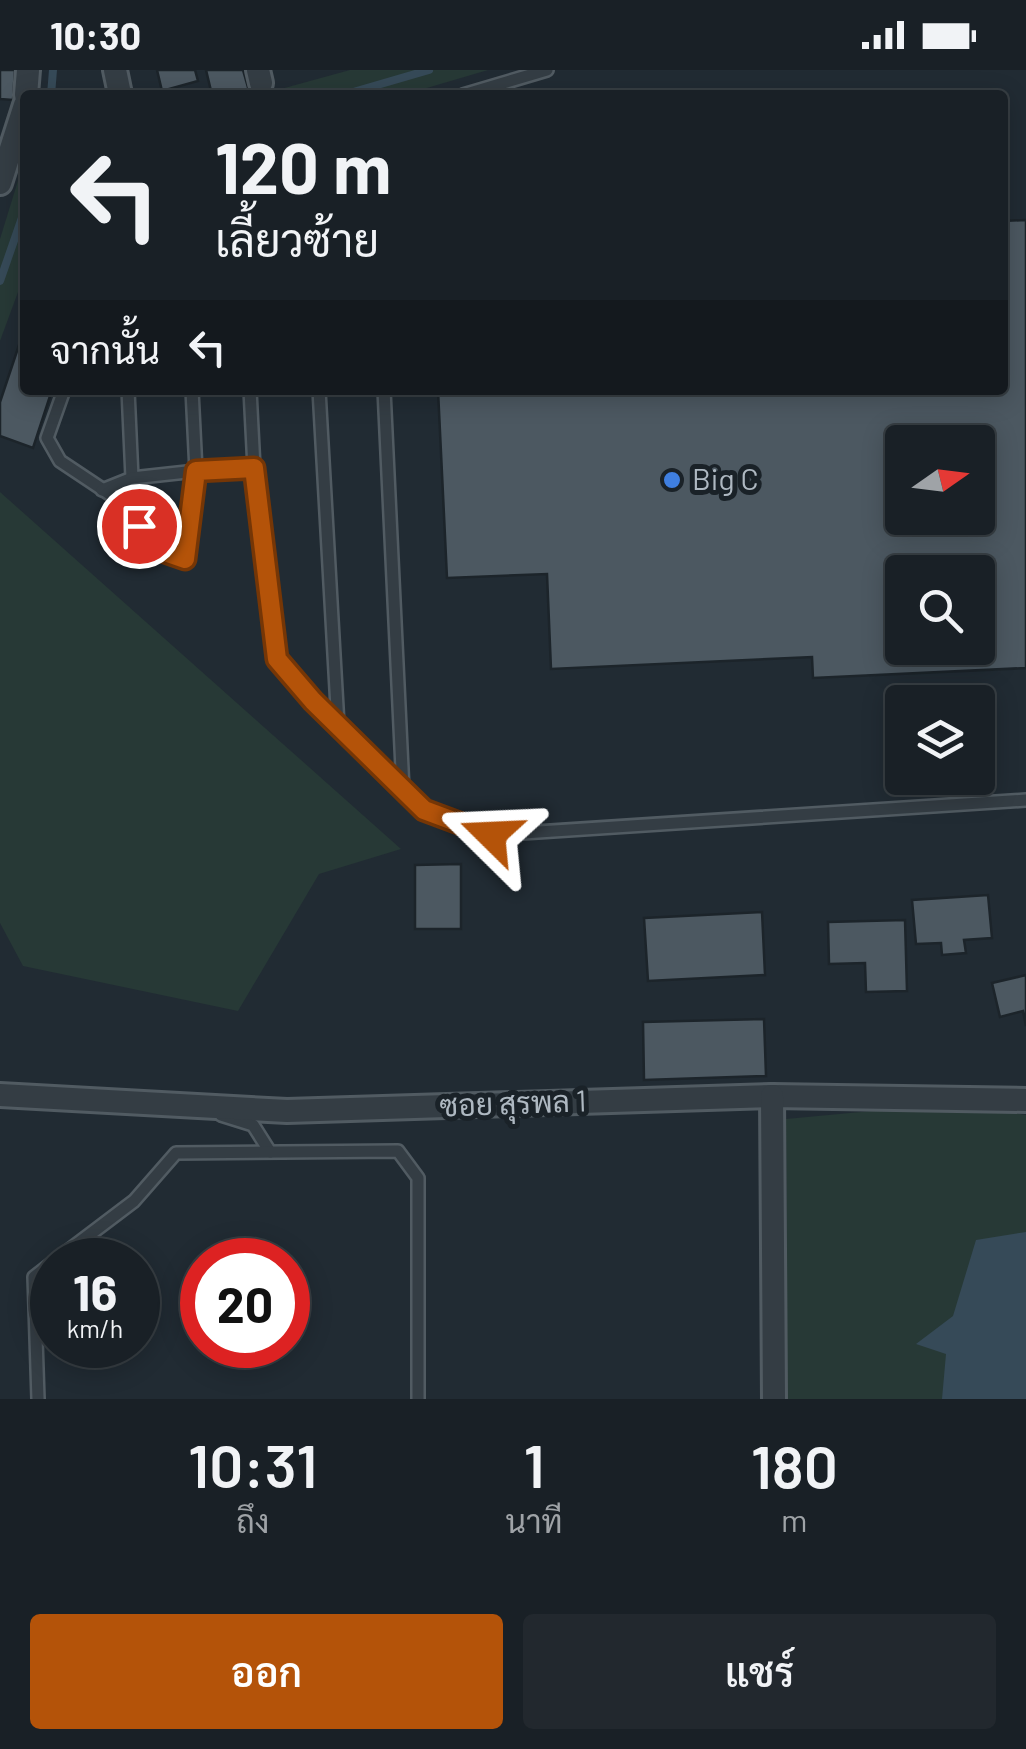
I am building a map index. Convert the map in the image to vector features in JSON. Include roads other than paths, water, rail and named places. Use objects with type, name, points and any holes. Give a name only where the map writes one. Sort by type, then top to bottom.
[{"type":"street","points":[[0,183],[20,121]]},
{"type":"street","name":"ซอย สุรพล 1","points":[[0,1095],[287,1110],[772,1096],[1026,1100]]},
{"type":"street","points":[[772,1096],[774,1399]]},
{"type":"lane","points":[[479,90],[547,70]]},
{"type":"lane","points":[[62,395],[47,438],[60,461],[120,502],[159,550],[185,559],[196,471],[192,395]]},
{"type":"lane","points":[[128,395],[132,478]]},
{"type":"lane","points":[[250,395],[254,468],[277,659],[313,701],[424,810],[491,835],[1026,800]]},
{"type":"lane","points":[[319,395],[338,725]]},
{"type":"lane","points":[[384,395],[403,790]]},
{"type":"lane","points":[[102,490],[132,478],[254,468]]},
{"type":"lane","points":[[188,1106],[253,1125],[270,1152]]},
{"type":"lane","points":[[85,1238],[134,1201],[176,1153],[398,1151],[418,1178],[418,1399]]},
{"type":"lane","points":[[37,1368],[38,1399]]},
{"type":"water","points":[[1026,1232],[1026,1399],[942,1399],[946,1354],[916,1344],[953,1316],[976,1240]]},
{"type":"waterway","points":[[51,90],[53,70]]},
{"type":"waterway","points":[[360,90],[429,70]]},
{"type":"waterway","points":[[0,281],[20,223]]},
{"type":"place","name":"Big C","points":[[672,480]]}]
